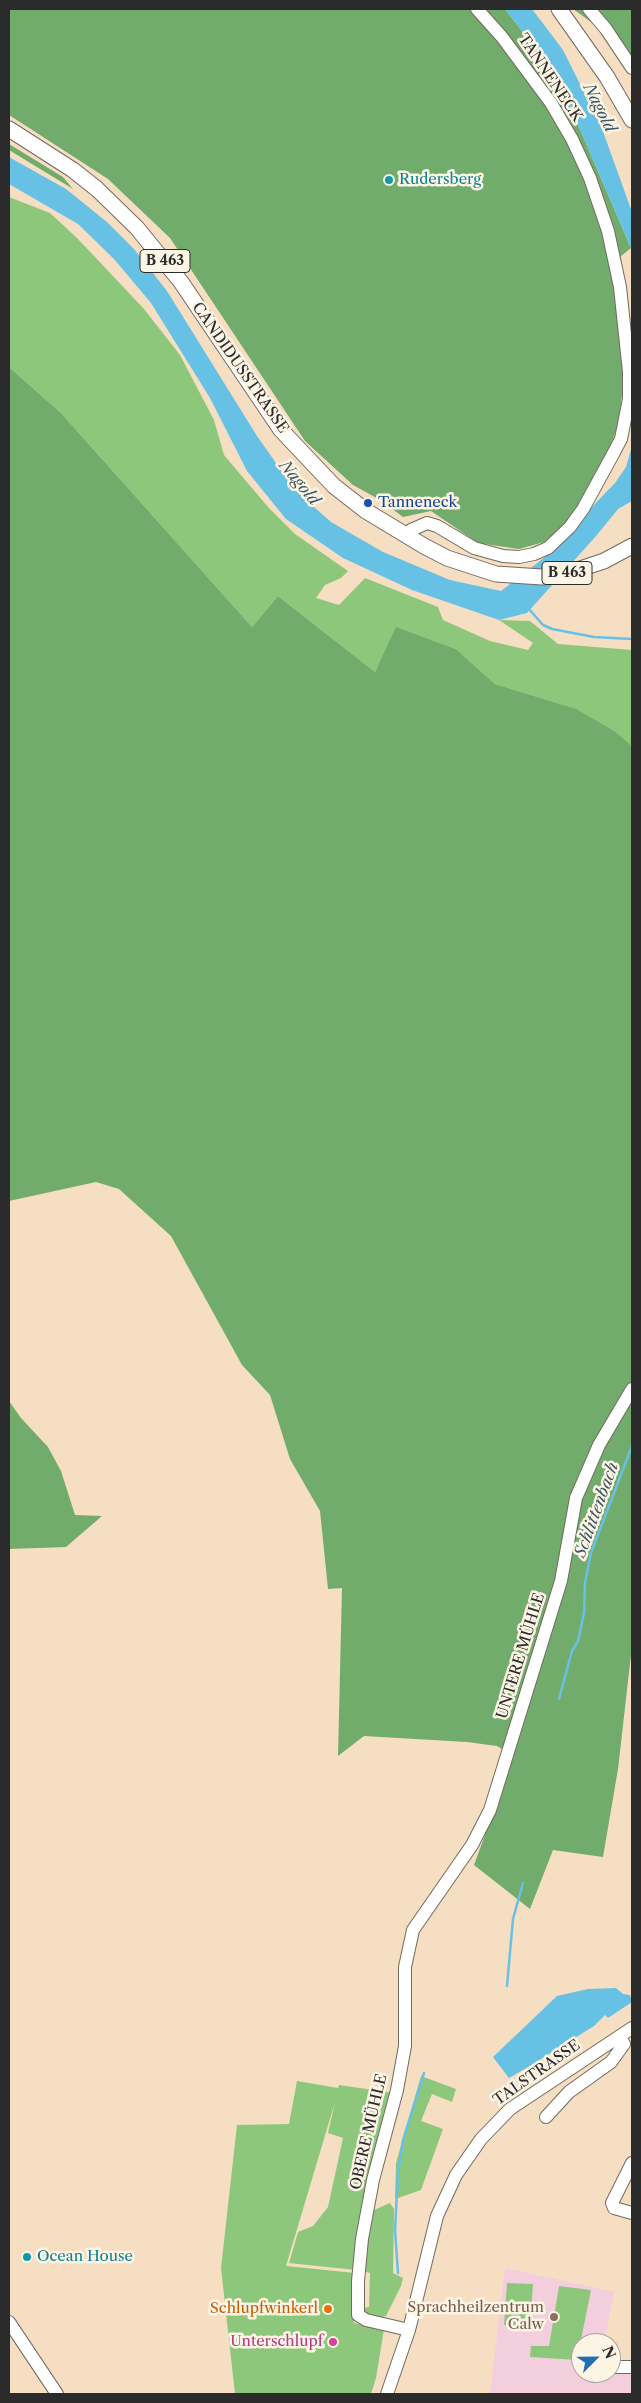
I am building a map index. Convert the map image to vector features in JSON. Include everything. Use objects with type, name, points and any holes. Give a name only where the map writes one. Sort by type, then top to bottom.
[{"type":"main road","points":[[562,10],[607,77],[632,120]]},
{"type":"main road","name":"CANDIDUSSTRASSE","points":[[9,129],[73,170],[98,189],[137,228],[181,282],[260,400],[306,458],[334,486],[366,511],[406,536],[447,558],[496,574],[542,577],[565,574],[604,561],[632,546]]},
{"type":"street","name":"TANNENECK","points":[[406,536],[411,530],[427,523],[437,526],[474,548],[503,556],[519,557],[534,554],[548,548],[570,527],[583,509],[612,456],[626,422],[629,372],[620,287],[608,232],[590,178],[572,139],[551,103],[502,37],[477,9]]},
{"type":"street","points":[[589,9],[606,29],[632,68]]},
{"type":"street","name":"UNTERE MÜHLE","points":[[428,1907],[451,1878],[476,1839],[490,1810],[561,1581],[576,1498],[599,1445],[632,1389]]},
{"type":"street","name":"OBERE MÜHLE","points":[[409,2330],[366,2320],[358,2315],[358,2281],[362,2239],[373,2180],[397,2090],[405,2046],[405,1967],[413,1930],[428,1907]]},
{"type":"street","name":"TALSTRASSE","points":[[387,2394],[409,2330],[437,2216],[456,2175],[481,2140],[510,2109],[632,2028]]},
{"type":"street","points":[[546,2118],[569,2092],[611,2062],[624,2044],[620,2037]]},
{"type":"street","points":[[632,2163],[612,2203],[614,2208],[632,2213]]},
{"type":"street","points":[[9,2322],[57,2394]]},
{"type":"shaded area","name":"Sprachheilzentrum Calw","points":[[505,2268],[614,2292],[606,2333],[571,2333],[571,2383],[621,2383],[621,2372],[632,2370],[632,2394],[490,2394]]},
{"type":"green space","points":[[9,9],[505,9],[535,48],[579,127],[631,248],[610,265],[615,292],[624,376],[619,424],[607,454],[573,515],[563,526],[544,542],[519,549],[478,543],[431,511],[403,517],[382,501],[353,485],[305,441],[170,238],[108,179],[9,115]]},
{"type":"green space","points":[[573,9],[632,9],[632,70],[612,37]]},
{"type":"green space","points":[[9,144],[63,177],[73,189],[9,150]]},
{"type":"green space","points":[[9,197],[50,213],[77,238],[144,309],[180,355],[214,420],[224,455],[268,507],[295,534],[348,571],[341,578],[325,585],[316,598],[339,605],[365,578],[438,607],[443,620],[490,641],[528,650],[533,643],[499,620],[530,621],[558,644],[632,650],[632,746],[616,732],[577,709],[495,684],[456,649],[397,628],[375,672],[278,596],[252,627],[61,413],[9,367]]},
{"type":"green space","points":[[9,367],[61,413],[252,627],[278,596],[375,672],[396,627],[456,649],[495,684],[577,709],[616,732],[632,746],[632,1646],[618,1769],[603,1857],[553,1850],[530,1909],[474,1865],[514,1756],[497,1746],[467,1742],[364,1736],[338,1756],[342,1588],[328,1589],[320,1511],[290,1459],[270,1395],[242,1365],[171,1236],[119,1189],[96,1182],[9,1201]]},
{"type":"green space","points":[[9,1401],[21,1418],[48,1447],[61,1471],[75,1515],[102,1516],[66,1547],[9,1549]]},
{"type":"green space","points":[[421,2076],[456,2089],[452,2102],[432,2094],[421,2121],[443,2129],[421,2190],[395,2199],[396,2163]]},
{"type":"green space","points":[[297,2081],[338,2088],[339,2085],[394,2093],[356,2270],[289,2263],[298,2232],[313,2226],[328,2207],[343,2138],[328,2133],[335,2102],[286,2266],[355,2273],[354,2323],[384,2329],[376,2378],[371,2394],[235,2394],[221,2268],[237,2125],[289,2124]]},
{"type":"green space","points":[[390,2203],[394,2209],[393,2273],[403,2278],[386,2316],[378,2318],[367,2315],[362,2308],[369,2307],[370,2273],[362,2271],[369,2216],[374,2210]]},
{"type":"green space","points":[[507,2283],[533,2284],[530,2326],[504,2325]]},
{"type":"green space","points":[[559,2286],[591,2290],[582,2333],[571,2333],[571,2360],[530,2357],[531,2346],[549,2346]]},
{"type":"water","points":[[505,9],[532,9],[563,50],[601,126],[632,212],[632,250],[579,127],[535,48]]},
{"type":"water","points":[[9,157],[66,189],[107,222],[134,249],[167,291],[257,436],[295,490],[331,522],[383,552],[450,580],[501,591],[558,547],[615,483],[626,467],[632,446],[632,501],[618,509],[527,613],[499,620],[412,590],[343,558],[286,519],[247,471],[210,398],[151,303],[114,259],[78,224],[9,184]]},
{"type":"water","points":[[616,1988],[623,1994],[630,1995],[632,2002],[608,2018],[605,2015],[594,2026],[509,2078],[493,2057],[557,1996],[588,1989]]},
{"type":"waterway","name":"Schlittenbach","points":[[528,608],[543,625],[552,629],[594,637],[632,639]]},
{"type":"waterway","name":"Schlittenbach","points":[[559,1699],[572,1651],[578,1641],[584,1613],[585,1583],[591,1553],[632,1446]]},
{"type":"waterway","name":"Schlittenbach","points":[[507,1986],[513,1919],[523,1883]]},
{"type":"waterway","name":"Schlittenbach","points":[[398,2273],[395,2230],[398,2173],[403,2140],[424,2073]]},
{"type":"place","name":"Rudersberg","points":[[389,180]]},
{"type":"place","name":"Tanneneck","points":[[368,503]]},
{"type":"place","name":"Ocean House","points":[[27,2257]]},
{"type":"place","name":"Schlupfwinkerl","points":[[328,2309]]},
{"type":"place","name":"Sprachheilzentrum Calw","points":[[554,2317]]},
{"type":"place","name":"Unterschlupf","points":[[333,2342]]},
{"type":"water label","name":"Nagold","points":[[599,108]]},
{"type":"water label","name":"Nagold","points":[[299,483]]}]
